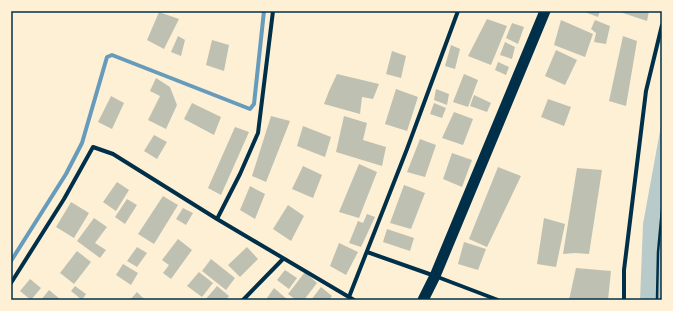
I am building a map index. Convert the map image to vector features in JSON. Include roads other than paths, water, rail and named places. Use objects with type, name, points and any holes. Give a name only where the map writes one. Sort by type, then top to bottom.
[{"type":"highway","points":[[423,300],[435,276],[545,11]]},
{"type":"street","points":[[217,219],[240,174],[258,133],[272,11]]},
{"type":"street","points":[[349,297],[407,149],[458,11]]},
{"type":"street","points":[[624,300],[624,270],[646,91],[662,25]]},
{"type":"street","points":[[11,283],[64,199],[93,147],[113,154],[283,259],[354,300]]},
{"type":"street","points":[[367,252],[498,300]]},
{"type":"street","points":[[243,300],[283,259]]},
{"type":"waterway","points":[[11,261],[66,174],[82,143],[107,57],[112,55],[250,109],[254,104],[264,11]]}]
